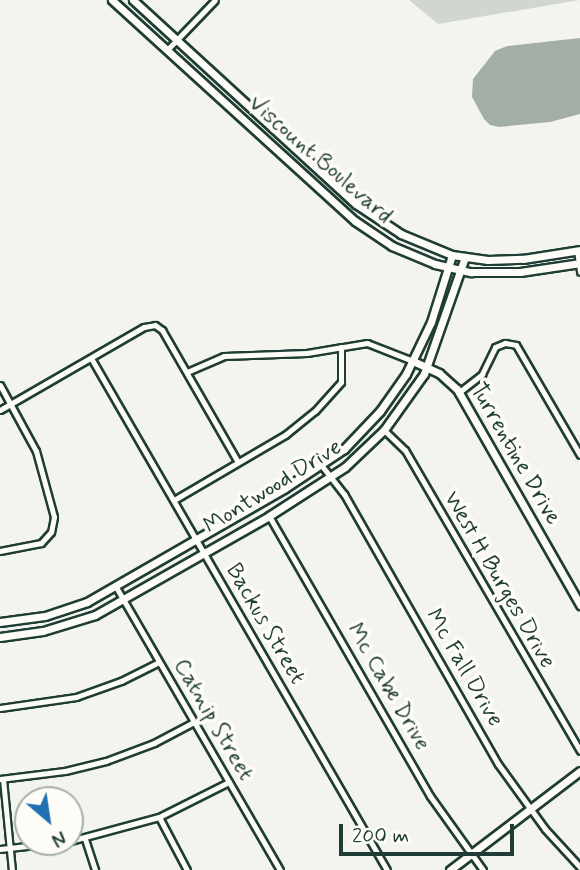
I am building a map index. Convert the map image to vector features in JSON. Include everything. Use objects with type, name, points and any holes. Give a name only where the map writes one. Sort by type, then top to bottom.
[{"type":"main road","name":"Viscount Boulevard","points":[[112,0],[340,207],[391,246],[460,271],[520,272],[579,266]]},
{"type":"main road","name":"Viscount Boulevard","points":[[133,0],[348,197],[401,234],[452,255],[465,257],[505,260],[578,250]]},
{"type":"main road","points":[[252,127],[261,117]]},
{"type":"main road","points":[[340,207],[348,197]]},
{"type":"main road","name":"Montwood Drive","points":[[0,622],[59,612],[117,587],[322,466],[364,430],[396,390],[431,322],[452,255]]},
{"type":"main road","name":"Montwood Drive","points":[[0,637],[61,627],[124,600],[331,477],[384,430],[428,366],[465,257]]},
{"type":"main road","name":"Turrentine Drive","points":[[413,361],[428,366],[447,380],[458,393],[580,606]]},
{"type":"main road","points":[[450,870],[580,771]]},
{"type":"street","points":[[167,50],[215,0]]},
{"type":"street","points":[[578,250],[579,266]]},
{"type":"street","points":[[0,410],[144,327],[155,325],[162,330],[238,462]]},
{"type":"street","name":"Turrentine Drive","points":[[187,372],[224,356],[307,352],[372,343],[413,361]]},
{"type":"street","points":[[458,393],[482,374],[495,347],[505,343],[516,345],[580,455]]},
{"type":"street","points":[[174,500],[297,426],[337,390],[343,376],[341,347]]},
{"type":"street","name":"Backus Street","points":[[91,358],[387,870]]},
{"type":"street","points":[[0,385],[28,432],[43,470],[54,524],[41,543],[0,551]]},
{"type":"street","name":"West H Burges Drive","points":[[384,430],[405,450],[580,751]]},
{"type":"street","name":"Mc Fall Drive","points":[[322,466],[350,506],[498,764],[530,809],[580,867]]},
{"type":"street","name":"Mc Cabe Drive","points":[[269,516],[430,796],[483,870]]},
{"type":"street","name":"Catnip Street","points":[[117,587],[280,870]]},
{"type":"street","points":[[0,708],[76,697],[121,681],[159,662]]},
{"type":"street","points":[[12,870],[1,779],[65,771],[106,761],[154,743],[194,722]]},
{"type":"street","points":[[95,870],[85,839],[159,817],[229,782]]},
{"type":"street","points":[[159,817],[187,870]]},
{"type":"street","points":[[0,849],[14,848]]},
{"type":"shaded area","points":[[409,0],[580,0],[438,24]]},
{"type":"shaded area","points":[[580,38],[580,114],[550,122],[499,127],[490,125],[484,119],[472,97],[473,79],[495,51],[507,46]]}]
